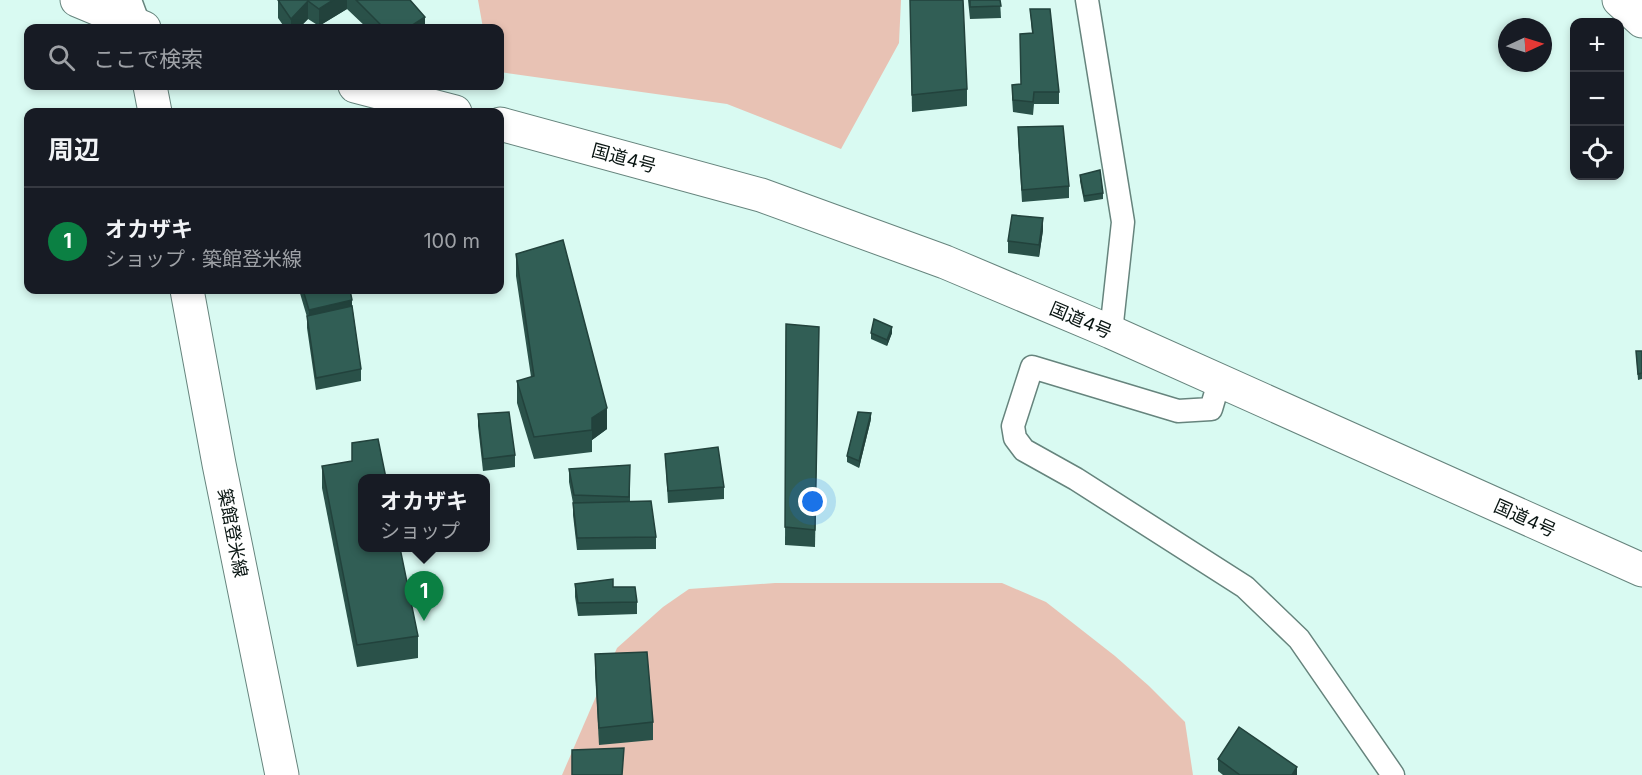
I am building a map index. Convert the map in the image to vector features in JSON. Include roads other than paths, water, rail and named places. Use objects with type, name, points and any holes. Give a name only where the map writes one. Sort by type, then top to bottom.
[{"type":"main road","points":[[77,0],[138,21]]},
{"type":"main road","points":[[1619,0],[1642,21]]},
{"type":"main road","points":[[151,90],[154,108]]},
{"type":"main road","points":[[370,90],[440,108]]},
{"type":"main road","name":"国道4号","points":[[504,125],[761,195],[945,262],[1111,332],[1642,570]]},
{"type":"main road","name":"築館登米線","points":[[188,294],[282,775]]},
{"type":"street","points":[[1087,0],[1123,222],[1111,332]]},
{"type":"street","points":[[1219,382],[1211,409],[1179,411],[1032,367],[1013,426],[1015,438],[1024,450],[1076,479],[1245,587],[1299,639],[1394,775]]},
{"type":"place","name":"オカザキ","points":[[424,621]]}]
